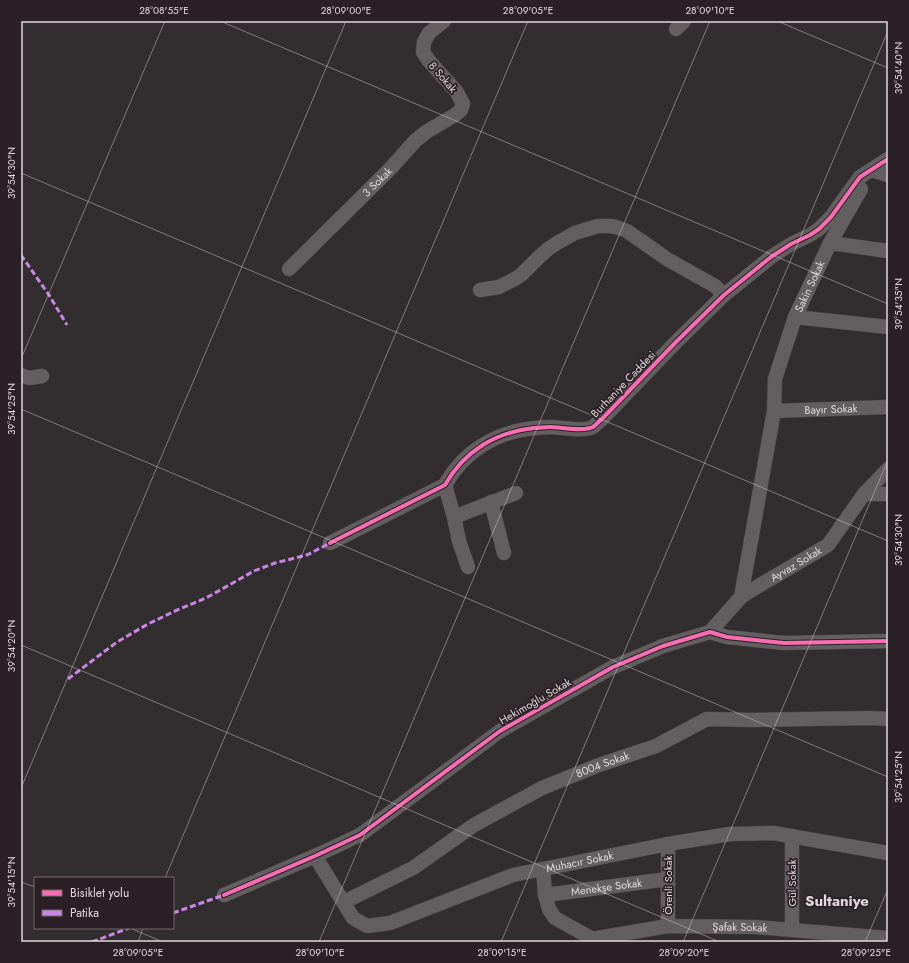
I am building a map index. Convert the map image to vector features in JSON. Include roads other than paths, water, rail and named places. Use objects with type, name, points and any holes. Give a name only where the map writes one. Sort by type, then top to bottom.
[{"type":"street","name":"8 Sokak","points":[[444,21],[428,33],[424,42],[423,52],[429,62],[449,82],[460,98]]},
{"type":"street","name":"3 Sokak","points":[[289,270],[391,168],[415,141],[426,132],[461,110],[463,104],[460,98]]},
{"type":"street","name":"Burhaniye Caddesi","points":[[445,486],[452,473],[471,453],[490,440],[520,430],[549,427],[577,429],[592,428],[724,295],[771,257],[819,229],[831,217],[860,177],[888,159]]},
{"type":"street","points":[[872,170],[888,175]]},
{"type":"street","name":"Sakin Sokak","points":[[741,598],[774,411],[775,379],[795,317],[830,243],[872,170]]},
{"type":"street","points":[[480,290],[499,287],[515,279],[548,249],[575,233],[598,226],[604,226],[616,227],[627,231],[667,259],[715,286],[724,295]]},
{"type":"street","points":[[830,243],[888,251]]},
{"type":"street","points":[[795,317],[888,327]]},
{"type":"street","points":[[21,375],[29,378],[42,376]]},
{"type":"street","name":"Bayır Sokak","points":[[774,411],[888,407]]},
{"type":"street","name":"Ayvaz Sokak","points":[[710,632],[741,598],[750,591],[828,546],[864,494],[888,469]]},
{"type":"street","points":[[330,543],[445,486],[459,541],[468,567]]},
{"type":"street","points":[[454,517],[516,492]]},
{"type":"street","points":[[864,494],[888,494]]},
{"type":"street","points":[[491,502],[504,553]]},
{"type":"street","points":[[710,632],[727,637],[784,643],[888,641]]},
{"type":"street","name":"Hekimoğlu Sokak","points":[[224,895],[360,835],[500,731],[613,666],[663,646],[710,632]]},
{"type":"street","name":"8004 Sokak","points":[[344,902],[413,868],[474,825],[542,788],[599,765],[656,746],[707,719],[888,719]]},
{"type":"street","name":"Muhacır Sokak","points":[[315,856],[354,918],[367,926],[390,923],[514,875],[668,844],[730,834],[773,833],[888,852]]},
{"type":"street","name":"Gül Sokak","points":[[792,836],[792,930]]},
{"type":"street","name":"Örenli Sokak","points":[[668,844],[668,926]]},
{"type":"street","points":[[542,869],[545,895],[549,910],[555,918],[595,940]]},
{"type":"street","name":"Menekşe Sokak","points":[[545,895],[668,879]]},
{"type":"street","name":"Şafak Sokak","points":[[595,940],[668,926],[755,927],[888,938]]},
{"type":"district","name":"Sultaniye","points":[[837,901]]}]
